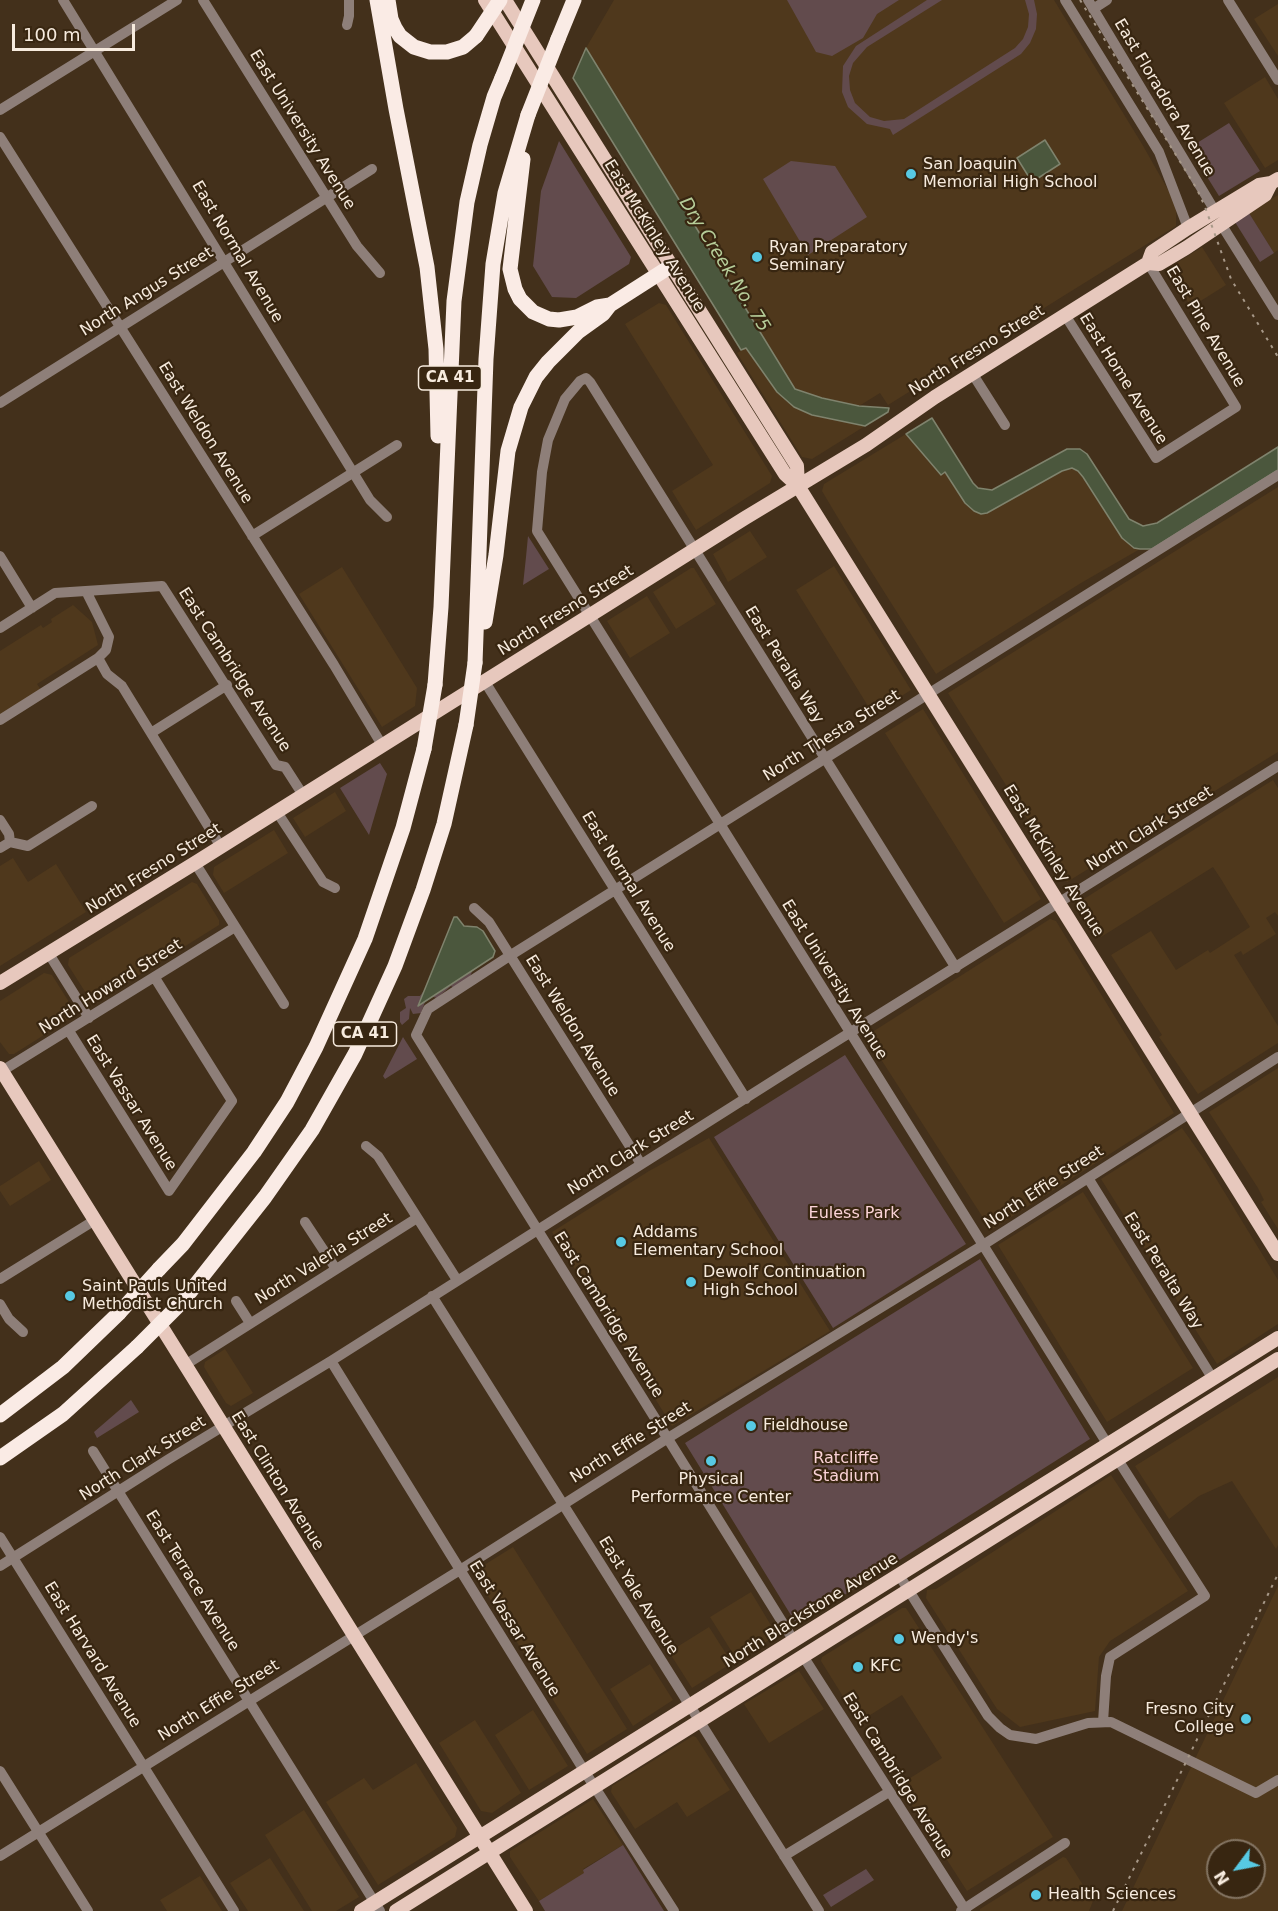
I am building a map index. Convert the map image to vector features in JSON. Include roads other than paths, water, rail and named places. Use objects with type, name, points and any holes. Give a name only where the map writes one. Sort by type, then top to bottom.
[{"type":"highway","points":[[377,0],[427,267],[436,349],[441,607]]},
{"type":"highway","points":[[388,0],[389,11],[400,36],[414,47],[430,52],[447,52],[463,46],[476,36],[500,0]]},
{"type":"highway","name":"CA 41","points":[[0,1415],[63,1368],[119,1313],[183,1244],[254,1152],[286,1102],[316,1047],[365,939],[403,828],[424,749],[435,685],[441,607],[453,301],[467,202],[485,128],[533,0]]},
{"type":"highway","name":"CA 41","points":[[0,1458],[63,1414],[137,1347],[182,1302],[265,1197],[312,1130],[355,1054],[395,966],[444,824],[466,725],[475,663],[486,359],[493,264],[505,193],[528,115],[574,0]]},
{"type":"highway","points":[[528,115],[510,269],[515,289],[526,306],[549,319],[577,317],[597,307],[610,304],[664,270]]},
{"type":"highway","points":[[475,663],[488,609],[508,451],[521,407],[536,377],[548,362],[578,332],[603,314],[610,304]]},
{"type":"main road","name":"East McKinley Avenue","points":[[485,0],[664,270]]},
{"type":"main road","name":"East McKinley Avenue","points":[[505,0],[784,474],[798,486],[1278,1254]]},
{"type":"main road","name":"North Fresno Street","points":[[0,983],[798,486],[972,373],[1153,263],[1152,252],[1188,228],[1218,218],[1259,185],[1275,181]]},
{"type":"main road","points":[[1153,263],[1212,225],[1216,217],[1218,218]]},
{"type":"main road","name":"East Clinton Avenue","points":[[1,1070],[526,1911]]},
{"type":"main road","name":"North Blackstone Avenue","points":[[362,1911],[377,1907],[480,1837],[1278,1338]]},
{"type":"main road","name":"North Blackstone Avenue","points":[[396,1911],[1278,1359]]},
{"type":"main road","points":[[1138,1447],[1179,1412],[1209,1392],[1214,1386],[1213,1379]]},
{"type":"main road","points":[[1118,1460],[1119,1449],[1152,1427],[1189,1394]]},
{"type":"main road","points":[[1062,1495],[1075,1476],[1102,1459],[1108,1445]]},
{"type":"main road","points":[[803,1656],[803,1648],[806,1644],[834,1625],[869,1594]]},
{"type":"main road","points":[[751,1689],[755,1678],[794,1649],[794,1641]]},
{"type":"street","name":"East Normal Avenue","points":[[63,0],[370,500],[387,517]]},
{"type":"street","points":[[0,110],[177,0]]},
{"type":"street","name":"East University Avenue","points":[[203,0],[357,246],[380,273]]},
{"type":"street","points":[[347,25],[349,0]]},
{"type":"street","name":"East Floradora Avenue","points":[[1065,0],[1159,152],[1188,228]]},
{"type":"street","points":[[1090,4],[1107,0]]},
{"type":"street","points":[[1228,0],[1278,80]]},
{"type":"street","name":"East Floradora Avenue","points":[[1090,4],[1278,315]]},
{"type":"street","name":"East Weldon Avenue","points":[[0,137],[334,665],[382,746]]},
{"type":"street","name":"North Angus Street","points":[[0,403],[372,169]]},
{"type":"street","name":"East Pine Avenue","points":[[1153,263],[1236,407],[1156,459]]},
{"type":"street","name":"East Home Avenue","points":[[1065,315],[1156,459]]},
{"type":"street","points":[[972,373],[1005,425]]},
{"type":"street","name":"East Peralta Way","points":[[537,531],[542,472],[551,431],[565,399],[574,387],[586,378],[956,968]]},
{"type":"street","points":[[252,536],[398,446]]},
{"type":"street","name":"North Thesta Street","points":[[416,1035],[428,1009],[511,955],[1278,475]]},
{"type":"street","name":"East University Avenue","points":[[537,531],[1108,1445]]},
{"type":"street","points":[[0,556],[33,608]]},
{"type":"street","name":"East Cambridge Avenue","points":[[86,591],[162,586],[276,765],[285,767],[303,795]]},
{"type":"street","points":[[0,628],[55,593],[86,591],[109,637],[106,650],[98,658],[0,720]]},
{"type":"street","points":[[98,658],[107,674],[122,686],[221,847]]},
{"type":"street","name":"East Normal Avenue","points":[[485,682],[746,1099]]},
{"type":"street","points":[[150,733],[227,685]]},
{"type":"street","name":"North Clark Street","points":[[0,1566],[331,1361],[641,1164],[1278,766]]},
{"type":"street","points":[[0,820],[9,834],[5,845],[28,846],[92,806]]},
{"type":"street","points":[[277,812],[322,882],[335,888]]},
{"type":"street","points":[[195,863],[284,1004]]},
{"type":"street","name":"East Weldon Avenue","points":[[474,908],[489,922],[511,955],[641,1164]]},
{"type":"street","name":"North Howard Street","points":[[1,1070],[69,1031],[235,927]]},
{"type":"street","name":"East Vassar Avenue","points":[[49,954],[89,1018]]},
{"type":"street","name":"East Vassar Avenue","points":[[69,1031],[169,1191],[232,1101],[155,978]]},
{"type":"street","name":"East Cambridge Avenue","points":[[416,1035],[794,1641]]},
{"type":"street","name":"North Effie Street","points":[[0,1856],[668,1438],[983,1245],[1278,1057]]},
{"type":"street","points":[[366,1146],[378,1156],[457,1280]]},
{"type":"street","name":"East Peralta Way","points":[[1088,1178],[1213,1379]]},
{"type":"street","name":"North Valeria Street","points":[[185,1365],[417,1218]]},
{"type":"street","points":[[0,1279],[95,1220]]},
{"type":"street","points":[[305,1222],[336,1269]]},
{"type":"street","name":"East Yale Avenue","points":[[432,1296],[819,1911]]},
{"type":"street","points":[[236,1301],[250,1323]]},
{"type":"street","points":[[0,1304],[9,1319],[22,1332]]},
{"type":"street","name":"East Vassar Avenue","points":[[331,1361],[585,1772],[674,1911]]},
{"type":"street","name":"East Terrace Avenue","points":[[93,1451],[377,1907]]},
{"type":"street","points":[[1103,1722],[1106,1676],[1110,1657],[1205,1596],[1118,1460]]},
{"type":"street","name":"East Harvard Avenue","points":[[0,1537],[234,1911]]},
{"type":"street","points":[[899,1575],[988,1716],[1005,1732],[1031,1739],[1088,1723],[1103,1722],[1119,1725],[1256,1793],[1278,1779]]},
{"type":"street","name":"East Cambridge Avenue","points":[[803,1656],[964,1910]]},
{"type":"street","points":[[0,1771],[88,1911]]},
{"type":"street","points":[[784,1856],[889,1792]]},
{"type":"street","points":[[964,1910],[1065,1843]]},
{"type":"railway","points":[[1080,0],[1197,189],[1231,279],[1278,357]]},
{"type":"railway","points":[[1113,1911],[1278,1574]]},
{"type":"place","name":"San Joaquin Memorial High School","points":[[911,174]]},
{"type":"place","name":"Ryan Preparatory Seminary","points":[[757,257]]},
{"type":"place","name":"Addams Elementary School","points":[[621,1242]]},
{"type":"place","name":"Dewolf Continuation High School","points":[[691,1282]]},
{"type":"place","name":"Saint Pauls United Methodist Church","points":[[70,1296]]},
{"type":"place","name":"Fieldhouse","points":[[751,1426]]},
{"type":"place","name":"Physical Performance Center","points":[[711,1461]]},
{"type":"place","name":"Wendy's","points":[[899,1639]]},
{"type":"place","name":"KFC","points":[[858,1667]]},
{"type":"place","name":"Fresno City College","points":[[1246,1719]]},
{"type":"place","name":"Health Sciences","points":[[1036,1895]]},
{"type":"water label","name":"Dry Creek No. 75","points":[[724,265]]},
{"type":"park label","name":"Euless Park","points":[[854,1214]]},
{"type":"park label","name":"Ratcliffe Stadium","points":[[846,1468]]}]
